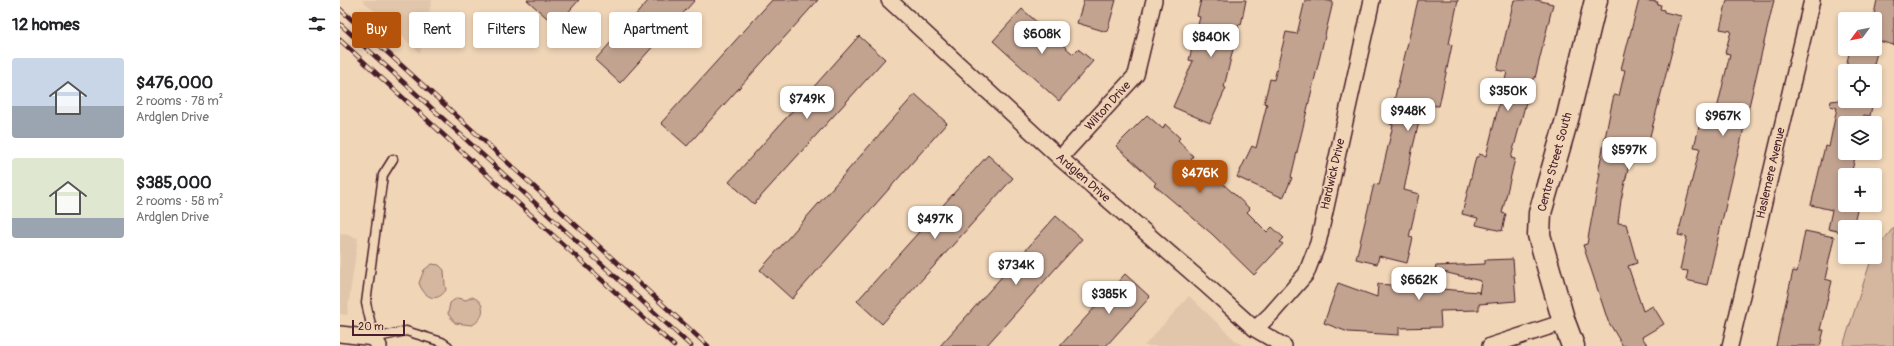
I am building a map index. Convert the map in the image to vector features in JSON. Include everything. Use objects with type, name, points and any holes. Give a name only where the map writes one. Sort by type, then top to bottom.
[{"type":"street","name":"Ardglen Drive","points":[[889,0],[1060,158],[1255,329],[1284,346]]},
{"type":"street","name":"Wilton Drive","points":[[1060,158],[1136,75],[1154,0]]},
{"type":"street","name":"Hardwick Drive","points":[[1255,329],[1271,314],[1306,274],[1318,243],[1372,0]]},
{"type":"street","name":"Centre Street South","points":[[1573,346],[1564,322],[1539,236],[1540,213],[1568,116],[1596,0]]},
{"type":"street","name":"Haslemere Avenue","points":[[1730,346],[1812,0]]},
{"type":"street","points":[[1490,346],[1564,322]]},
{"type":"street","points":[[340,334],[376,342]]},
{"type":"lane","points":[[393,159],[383,176],[366,303],[376,342],[406,331],[442,342],[448,346]]},
{"type":"shaded area","points":[[362,0],[432,0],[429,12],[409,12],[409,43],[401,36],[401,12],[375,12]]},
{"type":"shaded area","points":[[415,48],[421,48],[420,53]]},
{"type":"shaded area","points":[[1894,227],[1894,346],[1843,346],[1870,264],[1882,264],[1882,242]]},
{"type":"shaded area","points":[[340,233],[358,238],[347,315],[340,314]]},
{"type":"shaded area","points":[[432,264],[439,265],[444,270],[446,290],[438,297],[434,298],[424,292],[419,283],[424,270]]},
{"type":"shaded area","points":[[1189,296],[1236,341],[1243,346],[1144,346]]},
{"type":"shaded area","points":[[472,297],[477,299],[482,306],[482,315],[480,319],[472,325],[455,323],[448,314],[450,303],[457,298],[466,300]]},
{"type":"building","points":[[527,0],[579,0],[568,12],[547,12],[547,18]]},
{"type":"building","points":[[649,0],[695,0],[684,12],[638,12]]},
{"type":"building","points":[[772,0],[818,0],[687,146],[661,123]]},
{"type":"building","points":[[1084,0],[1116,0],[1107,32],[1077,23]]},
{"type":"building","points":[[1201,0],[1246,0],[1241,25],[1239,24],[1224,87],[1226,88],[1210,123],[1173,107],[1193,61],[1189,60],[1200,17],[1197,16]]},
{"type":"building","points":[[1305,0],[1324,0],[1333,2],[1291,177],[1292,178],[1283,198],[1237,177],[1252,146],[1256,148],[1267,104],[1264,103],[1270,79],[1274,80],[1286,32],[1297,34]]},
{"type":"building","points":[[1418,0],[1458,0],[1449,44],[1452,45],[1439,106],[1423,105],[1412,151],[1404,190],[1419,194],[1409,237],[1413,238],[1407,263],[1379,256],[1377,264],[1356,259],[1374,184],[1379,185],[1393,125],[1390,124],[1394,101]]},
{"type":"building","points":[[1514,0],[1537,0],[1553,4],[1535,78],[1528,103],[1526,102],[1511,158],[1515,159],[1502,213],[1506,214],[1502,231],[1476,225],[1478,218],[1462,214],[1476,157],[1478,157],[1479,154],[1486,156],[1507,72],[1497,70]]},
{"type":"building","points":[[1639,0],[1658,2],[1657,4],[1661,5],[1660,9],[1664,10],[1664,12],[1681,16],[1649,140],[1643,138],[1640,153],[1632,151],[1621,200],[1618,223],[1626,224],[1637,263],[1628,266],[1643,311],[1653,306],[1664,324],[1642,337],[1648,346],[1623,346],[1608,321],[1583,245],[1587,244],[1600,173],[1598,173],[1611,108],[1614,95],[1619,96],[1625,70],[1621,69]]},
{"type":"building","points":[[1727,0],[1774,0],[1707,285],[1686,280],[1688,271],[1680,270],[1687,237],[1678,235],[1700,148],[1694,147],[1700,123],[1713,126],[1730,54],[1725,53],[1731,31],[1720,29]]},
{"type":"building","points":[[1877,0],[1894,0],[1894,45],[1882,42],[1882,12],[1874,12]]},
{"type":"building","points":[[1022,9],[1073,54],[1078,49],[1093,61],[1059,101],[993,41]]},
{"type":"building","points":[[859,36],[885,59],[754,204],[729,182]]},
{"type":"building","points":[[609,44],[609,48],[652,48],[620,83],[595,60]]},
{"type":"building","points":[[1848,56],[1876,56],[1874,64],[1847,64]]},
{"type":"building","points":[[915,94],[947,123],[792,299],[760,270]]},
{"type":"building","points":[[1838,100],[1838,108],[1872,108],[1870,116],[1838,116],[1838,160],[1854,160],[1853,168],[1838,168],[1838,212],[1856,212],[1855,220],[1838,220],[1838,231],[1828,229],[1832,210],[1811,205],[1825,146],[1829,147],[1837,108],[1830,106],[1831,101]]},
{"type":"building","points":[[1147,115],[1163,129],[1165,124],[1180,138],[1178,140],[1193,156],[1191,159],[1217,183],[1219,180],[1250,209],[1247,212],[1267,232],[1272,227],[1284,238],[1280,242],[1283,244],[1254,275],[1212,234],[1154,185],[1156,183],[1116,146]]},
{"type":"building","points":[[988,155],[1013,178],[882,324],[857,301]]},
{"type":"building","points":[[1056,216],[1082,239],[986,346],[940,346]]},
{"type":"building","points":[[1805,231],[1834,237],[1825,279],[1832,281],[1820,330],[1824,330],[1820,346],[1776,346],[1793,271],[1797,272]]},
{"type":"building","points":[[1513,259],[1516,301],[1479,304],[1479,310],[1440,311],[1441,327],[1399,328],[1399,335],[1348,332],[1324,323],[1338,283],[1377,297],[1378,284],[1479,292],[1479,294],[1481,281],[1435,270],[1436,266],[1485,264],[1485,260]]},
{"type":"building","points":[[1125,274],[1150,297],[1106,346],[1060,346]]},
{"type":"railway","points":[[340,9],[708,346]]},
{"type":"railway","points":[[340,24],[691,346]]},
{"type":"railway","points":[[340,40],[674,346]]}]
